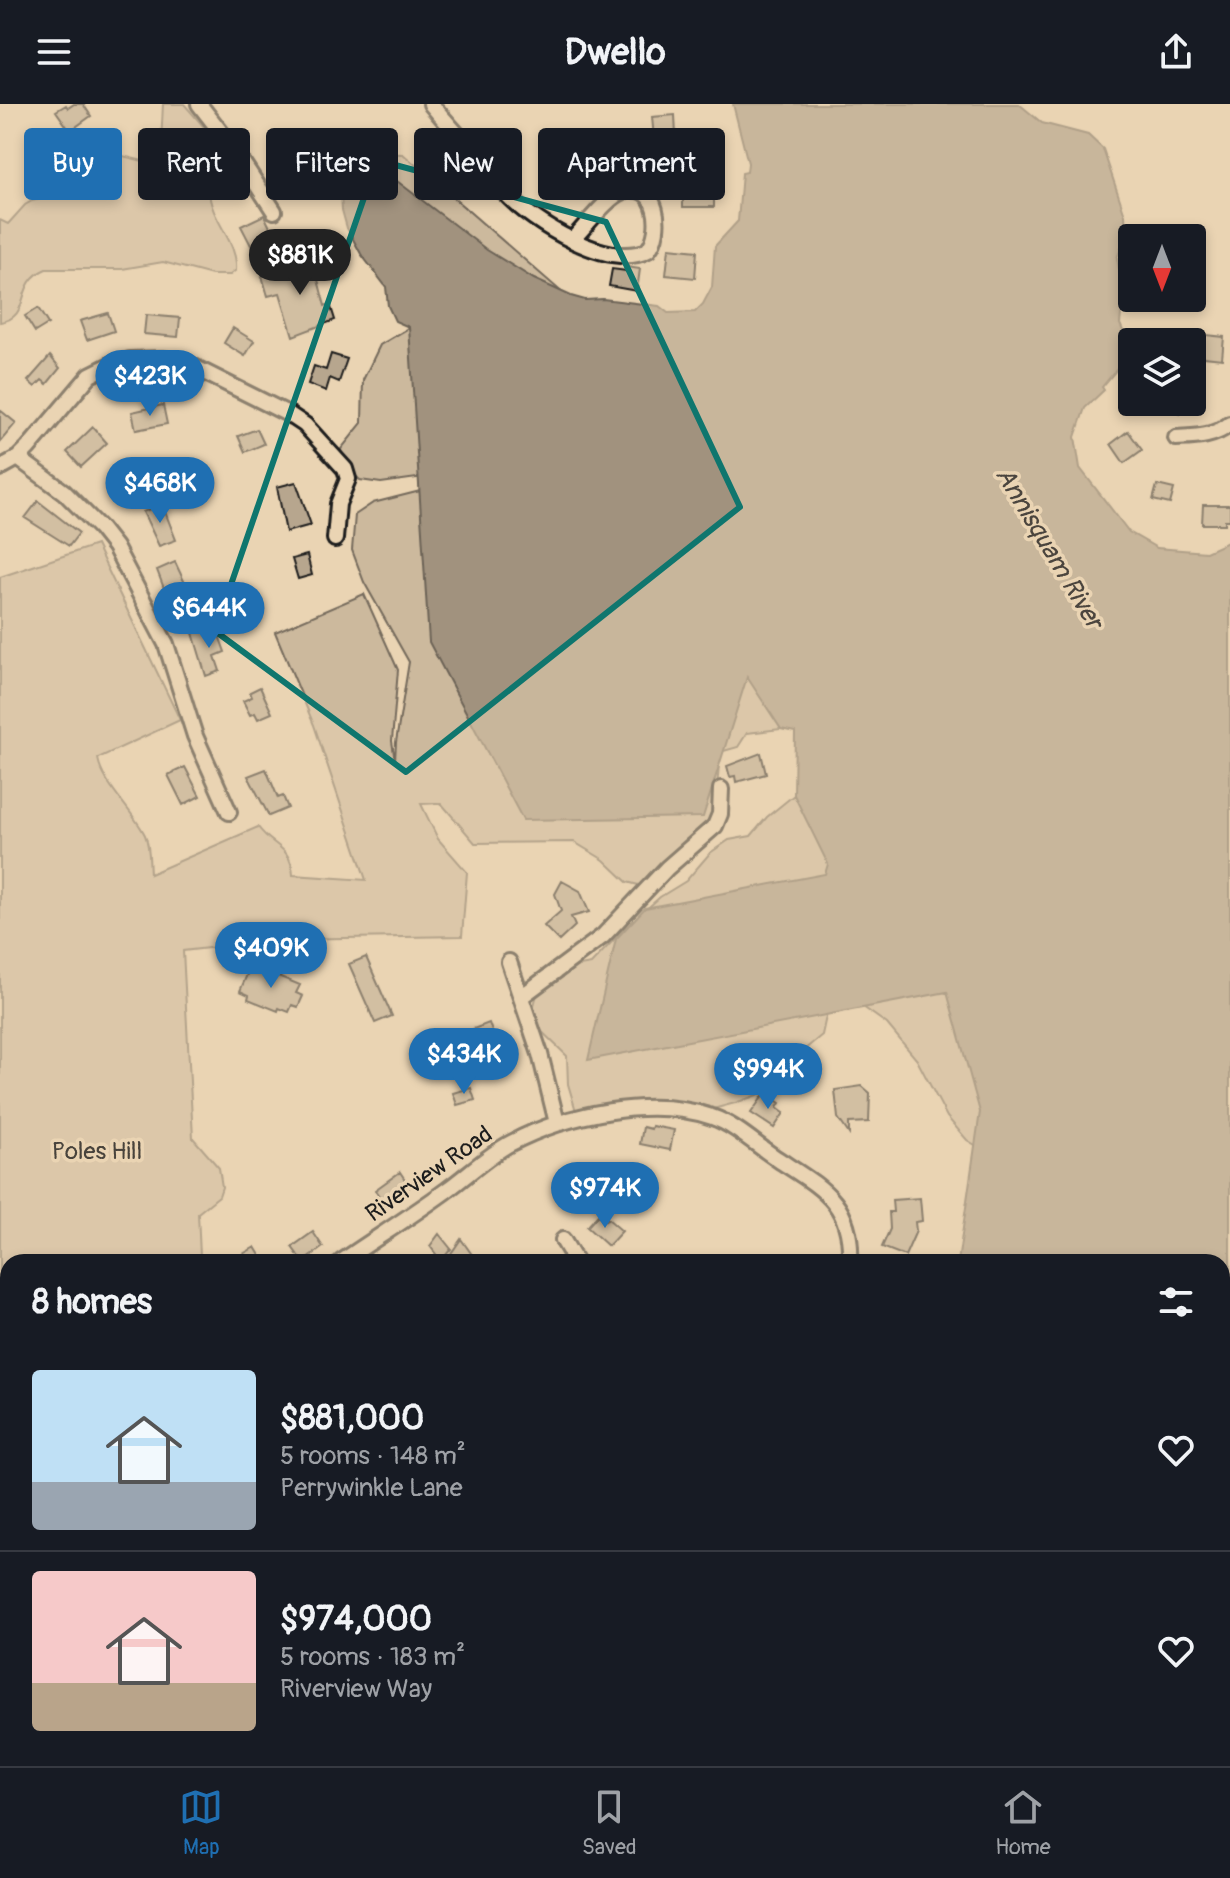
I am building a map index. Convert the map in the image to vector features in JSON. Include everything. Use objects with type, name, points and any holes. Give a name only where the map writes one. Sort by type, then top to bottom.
[{"type":"street","points":[[199,104],[233,148],[274,211]]},
{"type":"street","points":[[431,104],[507,196],[546,225],[573,239],[609,254],[628,257],[641,254],[648,250],[656,237],[655,208],[647,196],[637,190],[620,192],[573,239]]},
{"type":"street","points":[[0,468],[18,458],[80,384],[98,370],[118,362],[146,359],[186,363],[290,415],[305,425],[345,469],[348,479],[338,504],[335,539]]},
{"type":"street","points":[[1176,438],[1207,436],[1230,424]]},
{"type":"street","points":[[18,458],[64,492],[115,547],[166,644],[195,736],[229,812]]},
{"type":"street","points":[[521,997],[603,936],[667,868],[715,826],[720,814],[721,789]]},
{"type":"street","points":[[509,962],[540,1054],[557,1123]]},
{"type":"street","name":"Riverview Road","points":[[353,1254],[424,1207],[501,1149],[557,1123],[648,1107],[684,1109],[715,1118],[832,1196],[839,1204],[846,1226],[849,1254]]},
{"type":"street","points":[[563,1240],[571,1254]]},
{"type":"highlighted area","points":[[377,160],[606,222],[740,507],[406,772],[215,631]]},
{"type":"green space","points":[[163,104],[184,104],[205,128],[162,128]]},
{"type":"green space","name":"Poles Hill","points":[[398,154],[403,154],[414,164],[414,200],[456,200],[572,301],[781,729],[747,733],[738,747],[720,752],[715,813],[691,846],[649,875],[646,887],[627,882],[604,860],[574,842],[475,843],[441,803],[421,804],[438,839],[467,872],[462,936],[286,939],[183,951],[193,1138],[219,1168],[222,1187],[219,1196],[198,1213],[200,1254],[0,1254],[0,577],[96,545],[180,720],[98,758],[111,787],[145,835],[150,874],[258,827],[285,852],[293,875],[366,880],[314,725],[275,632],[364,594],[398,670],[392,741],[395,761],[409,662],[364,582],[352,550],[355,515],[373,503],[444,485],[424,477],[381,483],[360,480],[343,464],[341,449],[362,423],[363,380],[380,345],[409,328],[415,332],[379,200],[398,200]]},
{"type":"green space","points":[[122,156],[138,160],[138,200],[211,200],[233,250],[236,270],[230,275],[212,275],[163,262],[122,269],[46,269],[30,282],[16,314],[0,322],[0,220],[8,224],[25,205],[36,200],[122,200]]},
{"type":"green space","points":[[794,795],[805,805],[935,986],[958,1001],[994,1076],[980,1148],[967,1140],[947,1117],[917,1060],[887,1024],[863,1007],[830,998],[822,1035],[798,1055],[790,1079],[762,1093],[710,1110],[686,1113],[576,1111],[568,1084],[567,1056],[532,1022],[542,983],[560,964],[574,967],[591,964],[660,897],[686,881],[710,853],[729,840],[751,836],[767,817]]},
{"type":"water","name":"Annisquam River","points":[[733,104],[1019,104],[1042,123],[1088,135],[1103,149],[1125,215],[1125,224],[1118,224],[1117,258],[1118,312],[1121,312],[1122,328],[1118,328],[1118,368],[1102,387],[1104,390],[1085,408],[1075,437],[1080,468],[1129,532],[1157,548],[1206,552],[1230,541],[1230,1254],[959,1254],[980,1112],[947,992],[588,1060],[616,939],[645,908],[825,874],[828,864],[794,795],[795,732],[781,729],[747,677],[703,817],[523,820],[429,642],[409,327],[395,321],[388,306],[386,287],[361,254],[347,228],[341,200],[398,200],[398,182],[414,194],[414,200],[422,200],[487,250],[534,279],[571,296],[659,306],[668,313],[695,312],[712,287],[715,246],[738,221],[742,173],[747,172],[748,163]]},
{"type":"building","points":[[83,104],[91,116],[74,128],[68,128],[56,111],[66,105],[68,108]]},
{"type":"building","points":[[675,115],[676,128],[653,128],[652,117]]},
{"type":"building","points":[[683,200],[714,200],[714,207],[683,207]]},
{"type":"building","points":[[264,215],[281,250],[259,261],[241,226]]},
{"type":"building","points":[[669,248],[697,251],[695,278],[666,275]]},
{"type":"building","points":[[313,261],[325,306],[330,304],[335,320],[293,336],[280,293],[268,296],[262,276]]},
{"type":"building","points":[[627,267],[640,269],[637,291],[609,286],[612,269],[627,271]]},
{"type":"building","points":[[38,308],[48,324],[35,332],[25,316]]},
{"type":"building","points":[[108,313],[114,331],[87,340],[80,321]]},
{"type":"building","points":[[146,315],[180,318],[178,337],[144,334]]},
{"type":"building","points":[[233,328],[254,341],[245,356],[224,343]]},
{"type":"building","points":[[1206,335],[1224,337],[1222,359],[1206,357]]},
{"type":"building","points":[[331,354],[347,359],[339,382],[330,378],[326,391],[308,384],[314,366],[326,370]]},
{"type":"building","points":[[50,356],[60,368],[47,384],[42,380],[35,387],[28,381]]},
{"type":"building","points":[[163,405],[167,424],[136,430],[132,412]]},
{"type":"building","points":[[0,410],[16,423],[0,442]]},
{"type":"building","points":[[93,427],[107,443],[81,467],[67,452]]},
{"type":"building","points":[[257,429],[264,444],[245,452],[238,436]]},
{"type":"building","points":[[1128,431],[1142,450],[1124,463],[1111,444]]},
{"type":"building","points":[[296,482],[311,525],[286,532],[277,487]]},
{"type":"building","points":[[1157,485],[1174,489],[1170,504],[1153,500]]},
{"type":"building","points":[[38,501],[79,533],[69,546],[25,518]]},
{"type":"building","points":[[162,504],[176,540],[159,546],[143,512]]},
{"type":"building","points":[[1203,505],[1230,505],[1230,520],[1225,520],[1225,524],[1202,524]]},
{"type":"building","points":[[307,555],[312,575],[298,579],[292,559]]},
{"type":"building","points":[[175,562],[194,602],[176,611],[170,604],[157,570]]},
{"type":"building","points":[[205,629],[207,634],[217,630],[225,652],[215,656],[220,671],[206,676],[193,633]]},
{"type":"building","points":[[260,687],[272,713],[258,719],[255,713],[250,715],[243,701],[252,697],[250,692]]},
{"type":"building","points":[[761,753],[766,774],[736,782],[735,776],[730,777],[727,766]]},
{"type":"building","points":[[185,767],[200,796],[183,805],[168,775]]},
{"type":"building","points":[[266,769],[278,798],[283,796],[288,808],[269,816],[248,776]]},
{"type":"building","points":[[562,881],[580,891],[589,912],[571,917],[575,926],[559,941],[544,926],[561,911],[555,894]]},
{"type":"building","points":[[366,957],[392,1016],[375,1023],[349,964]]},
{"type":"building","points":[[251,965],[300,985],[296,993],[303,996],[298,1007],[292,1005],[289,1012],[279,1008],[278,1011],[248,999],[249,995],[240,991]]},
{"type":"building","points":[[489,1023],[501,1057],[484,1063],[473,1029]]},
{"type":"building","points":[[862,1086],[870,1093],[869,1122],[849,1123],[849,1134],[838,1118],[835,1090]]},
{"type":"building","points":[[471,1088],[475,1100],[457,1105],[453,1093]]},
{"type":"building","points":[[765,1093],[780,1103],[777,1108],[784,1113],[774,1128],[751,1113]]},
{"type":"building","points":[[652,1126],[674,1130],[670,1150],[640,1144],[643,1127],[651,1129]]},
{"type":"building","points":[[400,1172],[410,1187],[385,1205],[375,1190]]},
{"type":"building","points":[[920,1198],[922,1221],[915,1222],[916,1231],[906,1254],[882,1247],[890,1229],[892,1200]]},
{"type":"building","points":[[598,1215],[605,1221],[607,1218],[622,1231],[608,1246],[587,1227]]},
{"type":"building","points":[[313,1232],[323,1247],[314,1254],[297,1254],[292,1247]]},
{"type":"building","points":[[439,1234],[451,1249],[447,1254],[436,1254],[430,1246]]},
{"type":"building","points":[[461,1239],[472,1254],[451,1254]]},
{"type":"building","points":[[255,1247],[259,1254],[243,1254]]}]
